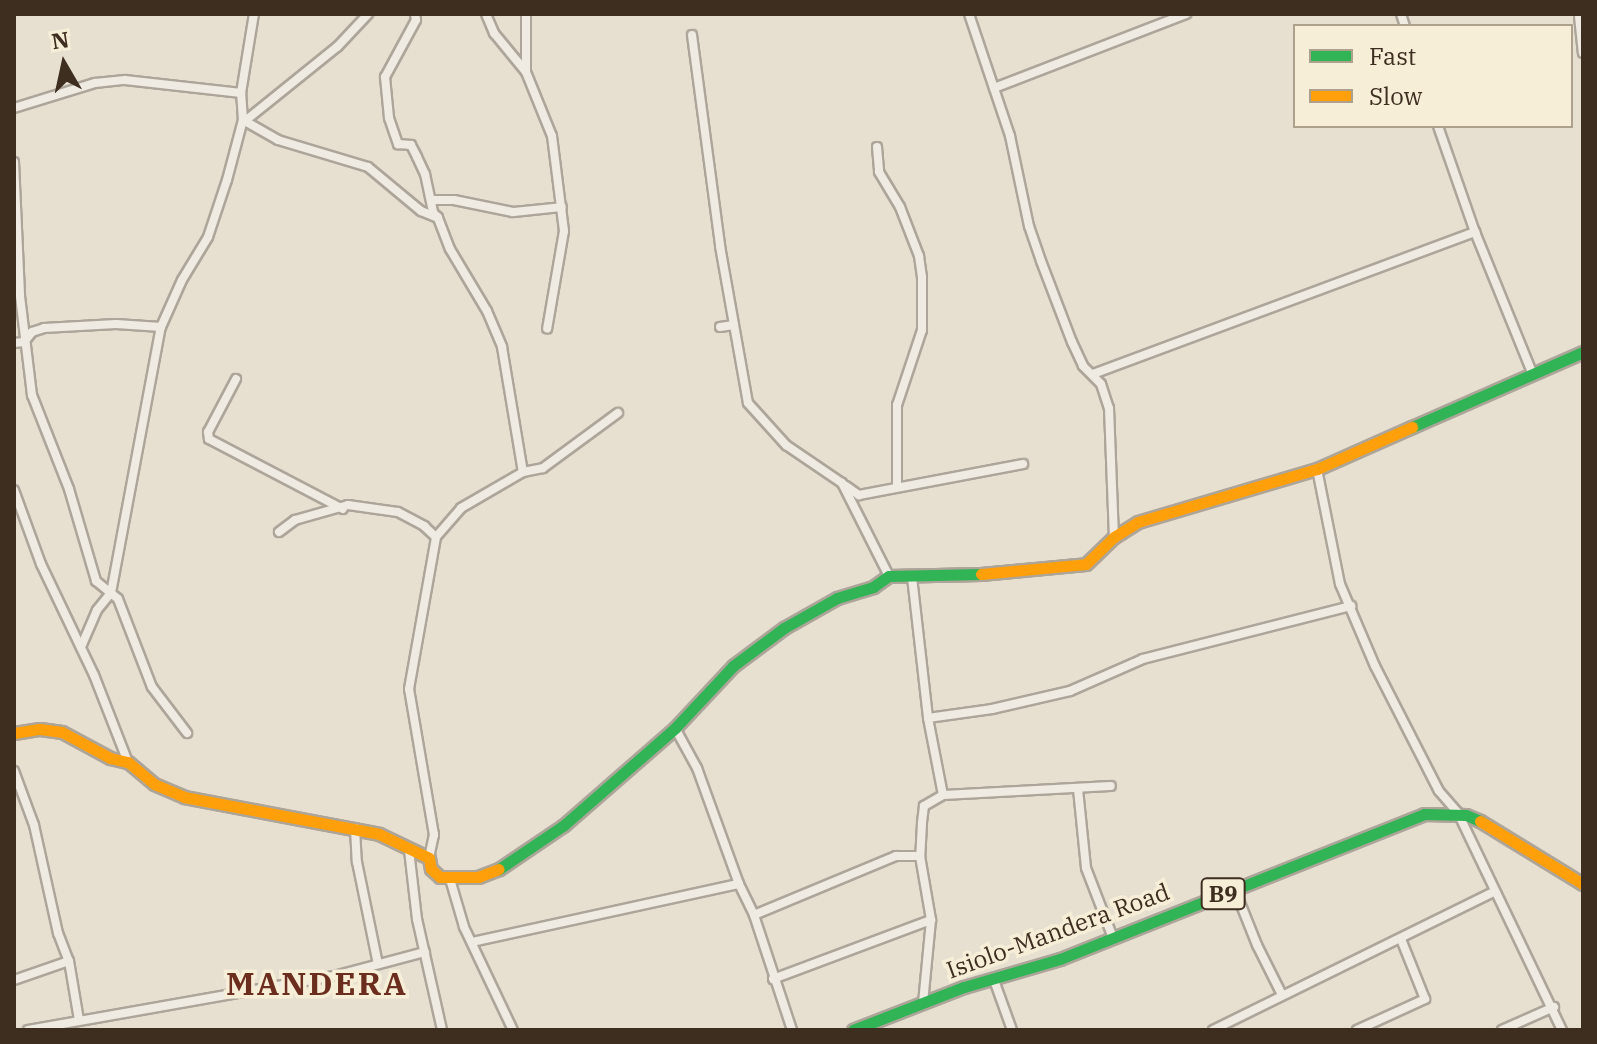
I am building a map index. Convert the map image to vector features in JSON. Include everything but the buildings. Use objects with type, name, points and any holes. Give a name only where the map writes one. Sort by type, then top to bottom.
[{"type":"main road","points":[[14,733],[57,730],[110,758],[128,762],[154,784],[184,797],[379,834],[429,858],[431,869],[440,877],[478,877],[534,848],[675,728],[733,666],[784,628],[837,598],[873,587],[889,576],[998,574],[1074,566],[1093,558],[1114,537],[1158,514],[1317,469],[1583,352]]},
{"type":"main road","name":"Isiolo-Mandera Road","points":[[858,1029],[923,1003],[1113,938],[1424,814],[1458,813],[1495,828],[1583,884]]},
{"type":"street","points":[[81,647],[97,610],[111,593],[161,327],[182,280],[208,237],[244,120],[241,93],[254,14]]},
{"type":"street","points":[[244,120],[338,46],[368,14]]},
{"type":"street","points":[[415,14],[416,20],[385,77],[389,118],[398,144],[411,145],[425,174],[433,213],[450,249],[487,311],[502,347],[523,472]]},
{"type":"street","points":[[486,14],[494,33],[526,72],[552,136],[562,207],[562,246],[547,329]]},
{"type":"street","points":[[526,14],[526,72]]},
{"type":"street","points":[[969,14],[1010,136],[1029,226],[1041,261],[1083,366],[1093,374],[1109,408],[1114,537]]},
{"type":"street","points":[[994,88],[1186,14]]},
{"type":"street","points":[[1579,16],[1583,53]]},
{"type":"street","points":[[692,35],[748,403],[786,445],[859,495],[1023,464]]},
{"type":"street","points":[[14,108],[95,83],[134,80],[241,93]]},
{"type":"street","points":[[244,120],[278,140],[368,167],[421,211],[438,218]]},
{"type":"street","points":[[1439,128],[1475,232],[1533,375]]},
{"type":"street","points":[[877,147],[879,172],[900,207],[919,256],[923,291],[922,330],[897,405],[897,487]]},
{"type":"street","points":[[14,162],[19,343],[32,395],[69,489],[96,581],[111,593],[129,622],[152,687],[187,733]]},
{"type":"street","points":[[432,200],[454,200],[513,212],[562,207]]},
{"type":"street","points":[[1093,374],[1475,232]]},
{"type":"street","points":[[19,343],[32,332],[44,328],[116,324],[161,327]]},
{"type":"street","points":[[720,327],[734,325]]},
{"type":"street","points":[[236,379],[208,432],[209,439],[343,509]]},
{"type":"street","points":[[429,858],[434,835],[409,689],[436,537],[461,508],[523,472],[543,468],[618,413]]},
{"type":"street","points":[[1317,469],[1340,584],[1400,720],[1439,791],[1458,813],[1554,1007],[1562,1030]]},
{"type":"street","points":[[842,483],[889,576]]},
{"type":"street","points":[[14,490],[41,564],[81,647],[128,762]]},
{"type":"street","points":[[279,532],[295,520],[343,509],[348,505],[398,512],[424,526],[436,537]]},
{"type":"street","points":[[912,577],[928,718],[943,795]]},
{"type":"street","points":[[928,718],[992,709],[1070,691],[1143,659],[1351,606]]},
{"type":"street","points":[[675,728],[697,768],[739,884],[754,915],[792,1030]]},
{"type":"street","points":[[14,771],[34,825],[58,933],[69,961],[79,1020]]},
{"type":"street","points":[[923,1003],[931,920],[920,856],[924,806],[943,795],[1111,786]]},
{"type":"street","points":[[1078,789],[1086,868],[1113,938]]},
{"type":"street","points":[[355,828],[357,862],[378,964]]},
{"type":"street","points":[[409,850],[408,864],[442,1030]]},
{"type":"street","points":[[754,915],[896,856],[920,856]]},
{"type":"street","points":[[450,879],[472,942],[513,1030]]},
{"type":"street","points":[[472,942],[739,884]]},
{"type":"street","points":[[1235,890],[1282,995]]},
{"type":"street","points":[[1213,1030],[1495,891]]},
{"type":"street","points":[[773,979],[931,920]]},
{"type":"street","points":[[1357,1030],[1425,999],[1401,939]]},
{"type":"street","points":[[28,1030],[334,976],[425,952]]},
{"type":"street","points":[[14,980],[69,961]]},
{"type":"street","points":[[994,980],[1012,1030]]},
{"type":"street","points":[[1502,1030],[1554,1007]]},
{"type":"traffic: fast","points":[[1412,427],[1583,352]]},
{"type":"traffic: fast","points":[[499,869],[564,825],[675,728],[733,666],[784,628],[837,598],[873,587],[889,576],[981,574]]},
{"type":"traffic: fast","points":[[853,1030],[964,987],[1060,959],[1424,814],[1466,815],[1480,821]]},
{"type":"traffic: slow","points":[[981,574],[1086,564],[1114,537],[1138,522],[1317,469],[1412,427]]},
{"type":"traffic: slow","points":[[14,733],[40,729],[62,732],[110,758],[128,762],[154,784],[184,797],[379,834],[429,858],[431,869],[440,877],[478,877],[499,869]]},
{"type":"traffic: slow","points":[[1480,821],[1583,884]]},
{"type":"district","name":"MANDERA","points":[[317,983]]}]
